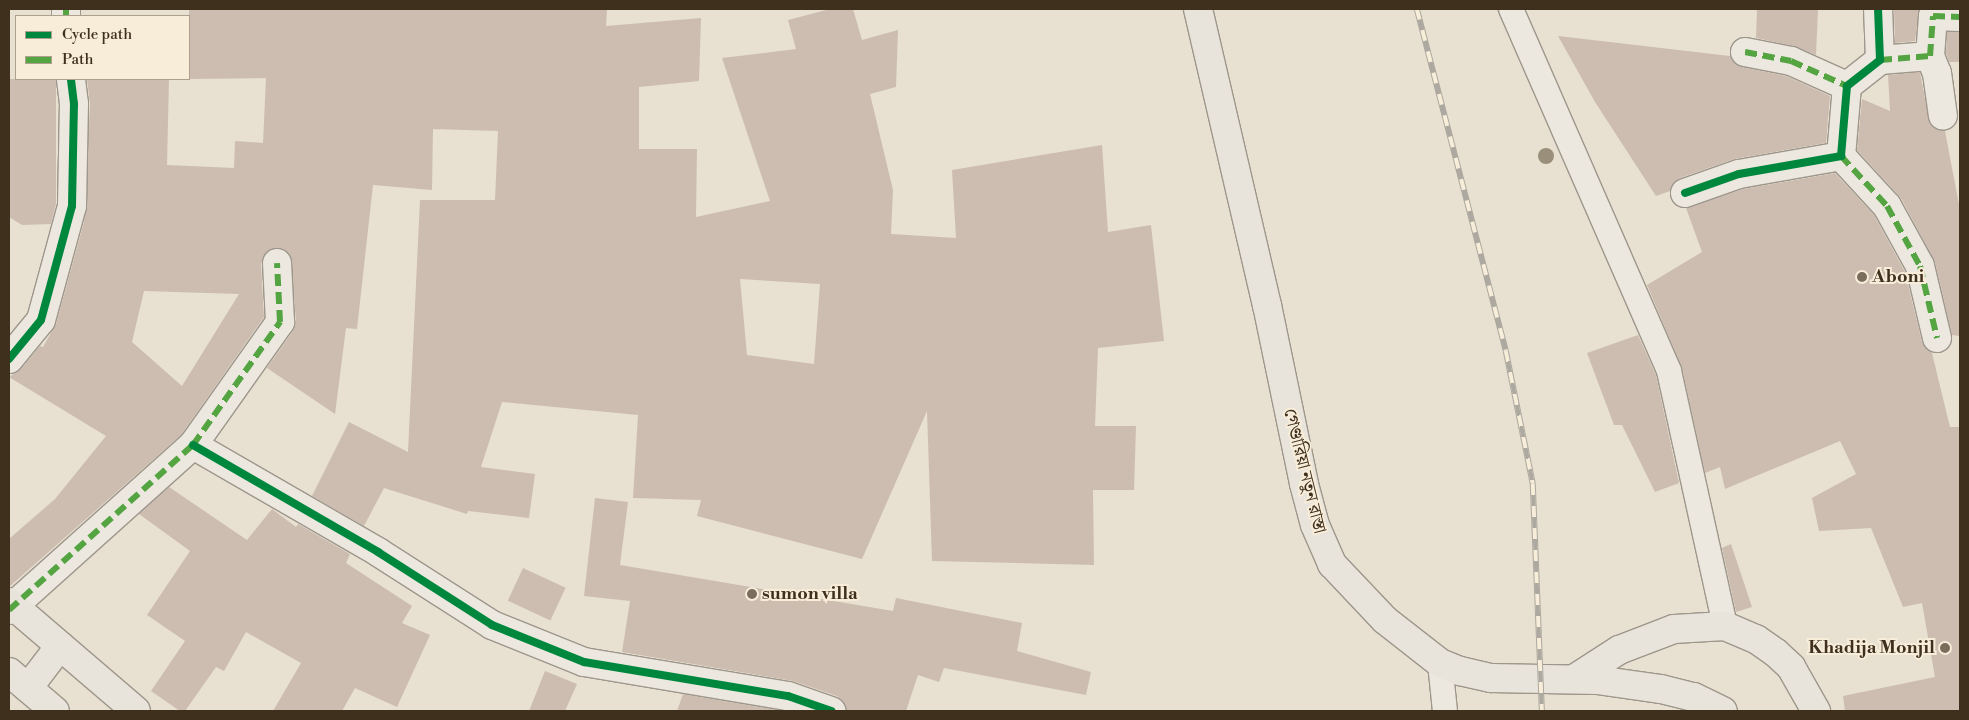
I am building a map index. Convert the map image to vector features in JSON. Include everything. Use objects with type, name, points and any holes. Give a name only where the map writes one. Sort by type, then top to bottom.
[{"type":"main road","name":"গেণ্ডারিয়া নতুন রাস্তা","points":[[1198,9],[1315,525],[1332,564],[1357,593],[1440,663],[1491,678],[1574,679],[1661,688],[1694,697],[1723,711]]},
{"type":"main road","points":[[10,606],[136,711]]},
{"type":"main road","points":[[1574,679],[1619,650],[1674,629],[1725,626],[1756,639],[1776,653],[1791,667],[1816,711]]},
{"type":"main road","points":[[55,711],[18,680],[60,646]]},
{"type":"street","points":[[1878,9],[1880,60]]},
{"type":"street","points":[[1942,116],[1937,73],[1930,56],[1934,16],[1960,17]]},
{"type":"street","points":[[1745,52],[1791,61],[1847,86]]},
{"type":"street","points":[[1930,56],[1880,60],[1847,86],[1841,156],[1887,206],[1920,266],[1937,338]]},
{"type":"street","points":[[9,359],[42,320],[72,206],[74,104],[72,80]]},
{"type":"street","points":[[1684,193],[1739,174],[1841,156]]},
{"type":"street","points":[[10,606],[193,445],[280,322],[277,263]]},
{"type":"street","points":[[193,445],[378,552],[501,628],[584,662],[788,696],[831,711]]},
{"type":"lane","points":[[1511,9],[1670,371],[1725,626]]},
{"type":"lane","points":[[1440,663],[1445,711]]},
{"type":"building","points":[[189,9],[607,9],[606,26],[701,18],[699,81],[639,87],[639,149],[697,149],[696,217],[770,201],[722,58],[796,49],[788,20],[830,9],[853,9],[862,40],[898,30],[896,87],[870,94],[893,190],[891,234],[956,238],[952,170],[1102,145],[1108,232],[1151,225],[1164,341],[1098,348],[1095,426],[1136,426],[1134,490],[1093,490],[1094,565],[932,561],[927,411],[862,559],[697,516],[701,500],[633,498],[638,415],[502,402],[481,467],[535,474],[529,518],[468,511],[467,514],[384,488],[364,526],[312,496],[349,422],[408,452],[420,200],[495,200],[498,131],[433,129],[432,190],[373,185],[357,329],[346,328],[335,414],[267,368],[293,331],[296,321],[290,255],[284,249],[269,250],[261,264],[264,317],[181,435],[9,587],[9,539],[55,499],[106,436],[9,377],[21,369],[40,346],[43,347],[56,324],[84,222],[90,104],[87,80],[169,80],[167,165],[234,168],[235,141],[263,143],[266,78],[190,79]],"holes":[[[740,279],[820,284],[814,364],[747,355]],[[144,291],[239,294],[182,386],[132,342]]]},
{"type":"building","points":[[1757,9],[1818,9],[1816,55],[1794,46],[1756,38]]},
{"type":"building","points":[[1894,9],[1919,9],[1915,41],[1895,43]]},
{"type":"building","points":[[1947,32],[1960,32],[1960,62],[1949,62],[1946,53]]},
{"type":"building","points":[[1558,36],[1730,56],[1742,67],[1786,76],[1830,96],[1826,143],[1734,159],[1680,178],[1670,191],[1656,196],[1595,102]]},
{"type":"building","points":[[1920,72],[1930,125],[1945,131],[1960,210],[1960,336],[1952,335],[1935,262],[1901,198],[1857,150],[1862,99],[1890,111],[1888,75]]},
{"type":"building","points":[[9,79],[56,80],[56,204],[51,224],[22,225],[9,217]]},
{"type":"building","points":[[1835,173],[1874,215],[1905,272],[1922,342],[1932,353],[1950,427],[1960,427],[1960,711],[1845,711],[1843,696],[1935,677],[1922,603],[1903,607],[1871,528],[1819,531],[1812,498],[1856,474],[1840,441],[1725,489],[1720,467],[1705,473],[1682,368],[1647,285],[1702,252],[1686,208],[1743,189]]},
{"type":"building","points":[[1638,335],[1656,375],[1679,483],[1655,492],[1622,425],[1614,425],[1587,353]]},
{"type":"building","points":[[169,487],[247,540],[272,509],[296,527],[298,524],[350,554],[346,563],[412,606],[402,623],[430,635],[397,707],[355,688],[342,711],[273,711],[301,663],[246,632],[224,671],[216,667],[185,711],[180,711],[151,691],[185,641],[147,615],[190,551],[139,514]]},
{"type":"building","points":[[595,498],[628,502],[620,565],[893,611],[896,598],[1022,623],[1017,651],[1091,672],[1086,695],[944,668],[939,682],[918,675],[906,711],[846,711],[843,701],[837,696],[793,681],[622,652],[630,601],[584,596]]},
{"type":"building","points":[[1731,544],[1752,607],[1736,612],[1722,548]]},
{"type":"building","points":[[523,568],[566,588],[550,620],[508,601]]},
{"type":"building","points":[[545,671],[577,684],[565,711],[529,711]]},
{"type":"building","points":[[683,694],[784,711],[677,711]]},
{"type":"railway","points":[[1417,9],[1506,351],[1533,484],[1542,711]]},
{"type":"marked path","points":[[66,9],[66,15]]},
{"type":"marked path","points":[[1880,60],[1930,56],[1933,16],[1960,17]]},
{"type":"marked path","points":[[1745,52],[1791,61],[1847,86]]},
{"type":"marked path","points":[[1841,156],[1887,206],[1920,266],[1937,338]]},
{"type":"marked path","points":[[9,610],[193,445],[280,322],[277,263]]},
{"type":"cycle path","points":[[1685,193],[1739,174],[1841,156],[1847,86],[1880,60],[1878,9]]},
{"type":"cycle path","points":[[9,359],[41,320],[72,206],[74,104],[71,80]]},
{"type":"cycle path","points":[[193,445],[378,552],[492,625],[584,662],[788,696],[831,711]]},
{"type":"place","name":"Aboni","points":[[1862,277]]},
{"type":"place","name":"sumon villa","points":[[752,594]]},
{"type":"place","name":"Khadija Monjil","points":[[1945,648]]}]
